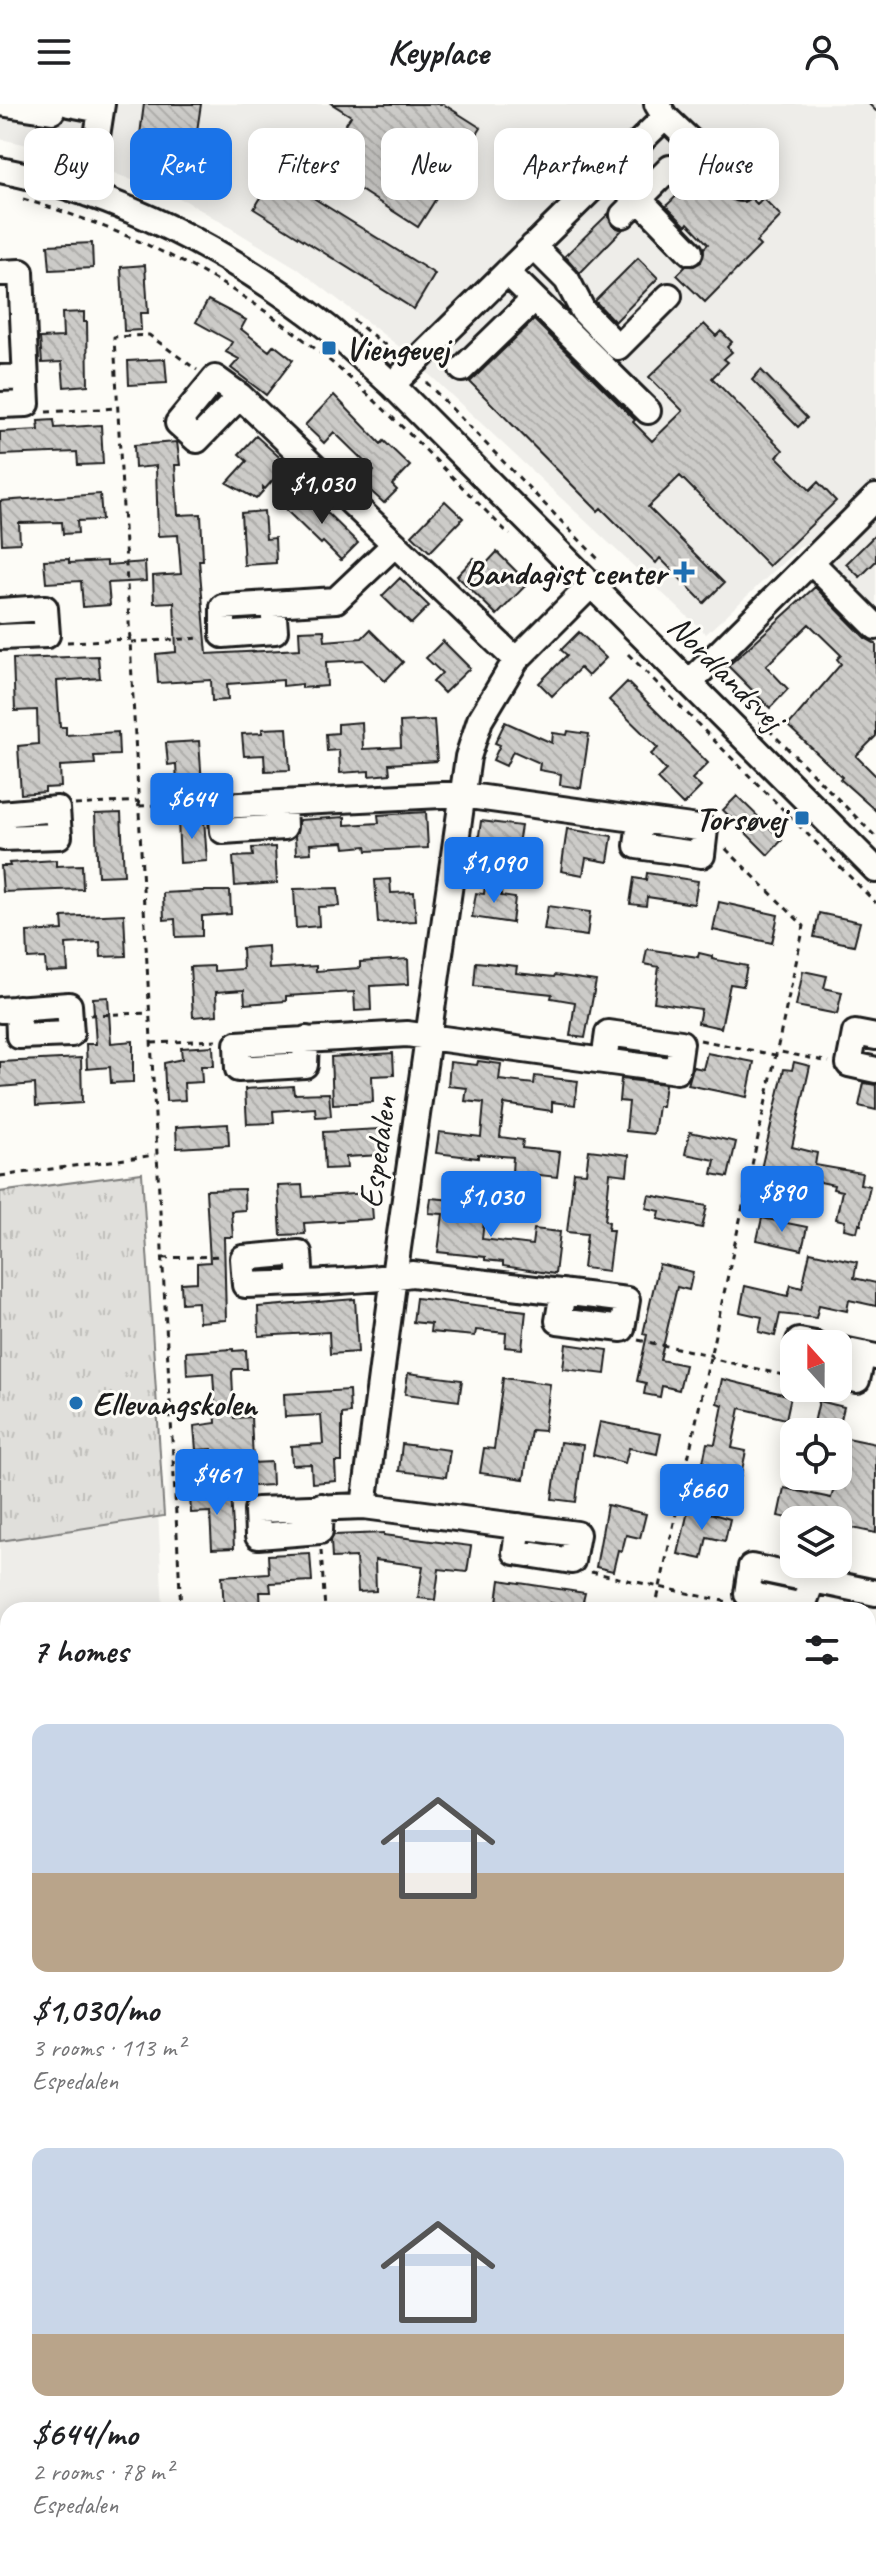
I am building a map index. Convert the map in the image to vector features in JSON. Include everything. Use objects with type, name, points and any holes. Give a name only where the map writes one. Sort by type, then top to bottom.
[{"type":"street","points":[[6,104],[52,111],[53,104]]},
{"type":"street","points":[[69,104],[102,107],[99,128]]},
{"type":"street","points":[[646,128],[661,110],[679,128]]},
{"type":"street","points":[[631,207],[669,169]]},
{"type":"street","name":"Nordlandsvej","points":[[0,170],[24,177]]},
{"type":"street","name":"Nordlandsvej","points":[[103,200],[215,251],[329,329],[392,385],[876,870]]},
{"type":"street","points":[[392,385],[580,200]]},
{"type":"street","points":[[627,200],[631,207],[690,252]]},
{"type":"street","points":[[533,246],[567,280],[583,311],[618,347],[669,296]]},
{"type":"street","points":[[0,273],[21,272],[27,404],[0,405]]},
{"type":"street","points":[[507,272],[648,411]]},
{"type":"street","points":[[462,369],[534,299]]},
{"type":"street","points":[[0,378],[26,377]]},
{"type":"street","points":[[240,396],[197,440],[178,423],[215,378],[240,396],[516,660]]},
{"type":"street","points":[[689,683],[876,497]]},
{"type":"street","points":[[223,635],[223,607],[336,600],[395,544]]},
{"type":"street","points":[[811,562],[876,627]]},
{"type":"street","name":"Espedalen","points":[[364,1506],[468,757],[480,720],[516,660],[592,584]]},
{"type":"street","points":[[0,611],[45,608],[47,635],[0,637]]},
{"type":"street","points":[[221,806],[462,795],[705,829]]},
{"type":"street","points":[[1,814],[3,838],[59,836],[57,809]]},
{"type":"street","points":[[9,1009],[69,1005],[70,1016]]},
{"type":"street","points":[[237,1044],[238,1069],[305,1065],[306,1039],[407,1034],[604,1061],[608,1033],[681,1043]]},
{"type":"street","points":[[876,1037],[855,1033],[849,1064],[876,1070]]},
{"type":"street","points":[[243,1258],[245,1285],[412,1274],[563,1292],[558,1321],[622,1329]]},
{"type":"street","points":[[852,1379],[857,1380],[869,1356]]},
{"type":"street","points":[[321,1506],[320,1531],[258,1536],[257,1510],[321,1506],[364,1506],[577,1534],[572,1561]]},
{"type":"street","points":[[747,1594],[751,1567],[876,1593]]},
{"type":"path","points":[[14,196],[122,232],[259,307],[311,346],[375,402],[509,534]]},
{"type":"path","points":[[181,1602],[114,337],[149,335],[213,381]]},
{"type":"path","points":[[27,404],[28,413],[118,408]]},
{"type":"path","points":[[47,635],[48,643],[223,635]]},
{"type":"path","points":[[619,645],[876,903]]},
{"type":"path","points":[[57,809],[63,806],[214,802],[221,806]]},
{"type":"path","points":[[657,1602],[804,926],[705,829]]},
{"type":"path","points":[[70,1016],[150,1013]]},
{"type":"path","points":[[681,1043],[693,1038],[775,1055],[781,1052],[849,1064]]},
{"type":"path","points":[[152,1043],[228,1040],[237,1044]]},
{"type":"path","points":[[0,1176],[157,1155]]},
{"type":"path","points":[[163,1258],[243,1258]]},
{"type":"path","points":[[622,1329],[622,1336],[780,1374]]},
{"type":"path","points":[[320,1531],[324,1602]]},
{"type":"path","points":[[572,1561],[575,1568],[730,1602]]},
{"type":"path","points":[[746,1602],[747,1594]]},
{"type":"shaded area","points":[[0,104],[876,104],[876,618],[802,545],[706,634],[401,348],[297,268],[183,200],[232,200],[232,128],[130,128],[130,179],[114,173],[114,128],[24,128],[24,144],[0,139]]},
{"type":"shaded area","name":"Ellevangskolen","points":[[141,1175],[163,1602],[0,1602],[0,1195]]},
{"type":"green space","name":"Ellevangskolen","points":[[142,1173],[164,1516],[0,1541],[0,1192]]},
{"type":"building","points":[[144,104],[201,104],[197,128],[141,128]]},
{"type":"building","points":[[332,104],[443,104],[481,128],[478,133],[478,128],[381,128],[381,200],[435,200],[418,227],[365,193],[365,128],[343,128],[351,116]]},
{"type":"building","points":[[259,200],[317,200],[435,274],[414,309],[254,209]]},
{"type":"building","points":[[672,200],[753,200],[757,204],[765,200],[781,216],[756,242],[760,246],[705,302],[677,275],[686,266],[701,262],[708,244],[666,206]]},
{"type":"building","points":[[608,214],[612,225],[622,230],[580,273],[565,256]]},
{"type":"building","points":[[92,243],[93,268],[50,270],[48,245]]},
{"type":"building","points":[[638,258],[658,278],[615,322],[595,301]]},
{"type":"building","points":[[145,265],[148,313],[140,313],[141,330],[124,331],[121,267]]},
{"type":"building","points":[[208,300],[246,320],[241,329],[269,351],[274,345],[293,360],[266,395],[231,368],[239,359],[226,352],[232,342],[196,322]]},
{"type":"building","points":[[84,312],[84,322],[87,322],[88,385],[64,387],[62,362],[42,363],[40,338],[63,337],[62,313]]},
{"type":"building","points":[[534,320],[635,420],[633,422],[652,441],[683,411],[649,377],[704,324],[716,336],[721,331],[732,342],[727,347],[732,352],[724,359],[728,362],[712,378],[783,450],[777,457],[810,490],[818,482],[836,501],[769,566],[680,476],[648,507],[724,583],[704,603],[660,558],[656,563],[601,508],[598,511],[470,382]]},
{"type":"building","points":[[165,359],[167,383],[129,385],[128,361]]},
{"type":"building","points":[[761,370],[807,418],[798,427],[752,380]]},
{"type":"building","points":[[334,395],[381,444],[384,441],[410,466],[392,485],[397,490],[384,503],[362,483],[374,471],[334,432],[324,443],[305,425]]},
{"type":"building","points":[[54,420],[55,428],[101,425],[103,464],[78,465],[77,452],[0,455],[0,432],[39,430],[38,421]]},
{"type":"building","points":[[256,436],[287,464],[265,489],[263,487],[256,499],[227,483],[247,461],[239,454]]},
{"type":"building","points":[[177,442],[180,465],[175,465],[178,515],[201,514],[203,560],[199,560],[207,654],[300,649],[299,631],[324,630],[325,641],[362,638],[370,630],[403,662],[385,681],[363,660],[326,662],[327,686],[283,686],[283,680],[227,684],[228,700],[212,701],[211,680],[158,683],[156,654],[176,652],[174,602],[154,603],[153,576],[181,574],[178,535],[158,536],[156,466],[135,468],[134,445]]},
{"type":"building","points":[[306,492],[358,543],[341,560],[286,510]]},
{"type":"building","points":[[100,494],[102,520],[77,521],[78,533],[63,534],[62,522],[19,523],[20,543],[2,544],[0,501]]},
{"type":"building","points":[[445,501],[463,518],[430,552],[412,535]]},
{"type":"building","points":[[264,511],[266,539],[275,538],[276,563],[244,565],[241,513]]},
{"type":"building","points":[[876,534],[876,561],[860,577],[846,564]]},
{"type":"building","points":[[497,552],[528,583],[497,615],[457,576],[474,558],[483,567]]},
{"type":"building","points":[[69,559],[69,563],[107,561],[107,565],[145,562],[146,581],[108,583],[110,605],[83,607],[81,581],[46,583],[44,560]]},
{"type":"building","points":[[400,578],[429,606],[411,624],[382,596]]},
{"type":"building","points":[[815,587],[865,638],[876,644],[876,736],[856,756],[876,776],[876,811],[788,726],[841,664],[837,659],[841,655],[809,624],[766,666],[788,689],[770,708],[728,666]]},
{"type":"building","points":[[579,632],[606,658],[588,676],[580,668],[552,696],[539,683],[567,655],[561,650]]},
{"type":"building","points":[[443,641],[470,668],[444,693],[433,682],[442,673],[426,658]]},
{"type":"building","points":[[98,656],[100,678],[57,681],[60,727],[66,727],[66,735],[118,732],[119,755],[94,756],[95,764],[60,766],[61,787],[21,794],[18,746],[38,744],[37,710],[15,711],[13,659]]},
{"type":"building","points":[[627,682],[708,763],[692,779],[701,787],[683,805],[657,779],[666,770],[651,754],[658,748],[609,700]]},
{"type":"building","points":[[434,720],[437,761],[389,764],[390,774],[369,776],[369,771],[340,773],[339,750],[327,751],[326,734],[338,733],[338,724],[362,722],[363,749],[401,747],[400,722]]},
{"type":"building","points":[[505,722],[552,743],[553,733],[567,735],[568,731],[589,734],[581,788],[560,785],[561,774],[539,770],[540,763],[513,751],[506,766],[493,760],[500,745],[495,743]]},
{"type":"building","points":[[287,728],[290,770],[265,771],[264,755],[244,756],[242,734]]},
{"type":"building","points":[[199,741],[202,784],[177,786],[176,764],[168,765],[166,743]]},
{"type":"building","points":[[737,796],[782,840],[768,855],[723,810]]},
{"type":"building","points":[[426,812],[428,848],[367,851],[366,846],[345,848],[344,842],[310,844],[311,853],[296,854],[295,836],[299,820],[345,817],[345,825],[379,823],[378,815]]},
{"type":"building","points":[[121,813],[124,875],[98,876],[95,814]]},
{"type":"building","points":[[204,819],[207,861],[180,863],[178,820]]},
{"type":"building","points":[[481,821],[521,826],[517,850],[493,846],[492,858],[476,856]]},
{"type":"building","points":[[567,829],[612,836],[608,862],[586,858],[583,875],[561,871]]},
{"type":"building","points":[[275,847],[277,883],[235,886],[233,857],[253,856],[252,848]]},
{"type":"building","points":[[56,860],[56,866],[82,865],[83,889],[3,892],[1,866]]},
{"type":"building","points":[[647,873],[698,881],[694,904],[647,897],[646,906],[630,904],[634,878],[646,880]]},
{"type":"building","points":[[390,879],[391,893],[414,892],[416,921],[378,923],[375,880]]},
{"type":"building","points":[[485,884],[502,886],[501,896],[515,898],[512,923],[472,917],[476,893],[484,894]]},
{"type":"building","points":[[338,888],[340,906],[318,907],[319,926],[296,928],[294,889]]},
{"type":"building","points":[[230,891],[231,914],[202,916],[202,936],[176,937],[175,919],[164,920],[163,893]]},
{"type":"building","points":[[719,902],[778,915],[772,943],[713,930]]},
{"type":"building","points":[[548,906],[590,912],[587,936],[544,930]]},
{"type":"building","points":[[819,913],[860,922],[854,945],[814,937]]},
{"type":"building","points":[[124,914],[126,956],[101,957],[100,942],[66,944],[68,971],[46,972],[45,958],[28,959],[27,932],[63,930],[62,917]]},
{"type":"building","points":[[268,946],[269,969],[316,966],[316,971],[360,968],[360,962],[408,959],[409,984],[370,986],[371,1010],[355,1011],[354,992],[286,996],[286,1001],[245,1004],[244,990],[216,992],[217,1015],[193,1017],[190,967],[214,966],[214,971],[243,969],[242,948]]},
{"type":"building","points":[[647,949],[698,957],[699,953],[747,966],[743,986],[730,984],[721,1028],[698,1023],[701,1009],[654,1002],[659,967],[644,964]]},
{"type":"building","points":[[476,962],[517,966],[516,973],[596,981],[585,1038],[570,1036],[575,1002],[551,998],[552,994],[474,986]]},
{"type":"building","points":[[803,971],[827,976],[824,988],[842,992],[837,1014],[796,1006]]},
{"type":"building","points":[[108,997],[111,1043],[133,1041],[133,1082],[111,1083],[110,1067],[87,1069],[86,1044],[96,1044],[93,998]]},
{"type":"building","points":[[213,1046],[214,1066],[201,1066],[202,1082],[184,1083],[185,1100],[166,1101],[164,1063],[182,1059],[181,1048]]},
{"type":"building","points":[[393,1053],[394,1075],[372,1076],[373,1102],[333,1104],[331,1057]]},
{"type":"building","points":[[707,1053],[754,1062],[747,1097],[688,1085],[693,1067],[703,1069]]},
{"type":"building","points":[[81,1058],[82,1103],[36,1106],[35,1084],[0,1087],[0,1062]]},
{"type":"building","points":[[478,1061],[501,1064],[499,1080],[534,1084],[535,1076],[578,1081],[575,1105],[552,1102],[552,1111],[504,1104],[500,1137],[523,1140],[522,1148],[560,1152],[557,1177],[512,1172],[513,1157],[478,1154],[478,1158],[436,1153],[439,1132],[481,1137],[484,1103],[465,1101],[467,1088],[448,1086],[450,1062],[477,1065]]},
{"type":"building","points":[[794,1062],[810,1066],[792,1147],[817,1153],[815,1165],[862,1173],[860,1184],[870,1186],[857,1232],[844,1229],[845,1221],[836,1219],[842,1191],[833,1189],[834,1185],[761,1169],[784,1069],[792,1070]]},
{"type":"building","points":[[621,1079],[665,1084],[654,1134],[626,1131],[629,1102],[619,1101]]},
{"type":"building","points":[[864,1083],[876,1085],[876,1110],[859,1106]]},
{"type":"building","points":[[293,1086],[294,1094],[329,1093],[331,1116],[316,1117],[315,1108],[273,1111],[274,1123],[247,1124],[245,1089]]},
{"type":"building","points":[[228,1124],[229,1145],[177,1148],[176,1127]]},
{"type":"building","points":[[380,1129],[381,1155],[346,1157],[347,1168],[325,1169],[323,1132]]},
{"type":"building","points":[[690,1132],[736,1142],[728,1177],[712,1174],[715,1160],[685,1154]]},
{"type":"building","points":[[589,1150],[629,1155],[627,1175],[610,1173],[605,1221],[609,1222],[608,1230],[613,1230],[608,1271],[583,1268],[587,1234],[567,1232],[574,1172],[586,1173]]},
{"type":"building","points":[[302,1185],[303,1197],[371,1193],[373,1219],[304,1223],[305,1234],[281,1235],[278,1186]]},
{"type":"building","points":[[244,1189],[245,1210],[231,1211],[233,1237],[224,1237],[226,1320],[199,1322],[198,1302],[182,1303],[181,1283],[197,1282],[197,1263],[210,1262],[206,1190]]},
{"type":"building","points":[[649,1195],[707,1206],[702,1228],[658,1219],[660,1211],[646,1208]]},
{"type":"building","points":[[431,1198],[486,1203],[482,1239],[532,1245],[534,1229],[560,1232],[555,1274],[503,1266],[503,1262],[485,1260],[485,1257],[438,1252],[443,1214],[429,1213]]},
{"type":"building","points":[[762,1218],[807,1227],[802,1250],[757,1240]]},
{"type":"building","points":[[810,1252],[857,1262],[854,1278],[876,1283],[876,1306],[849,1300],[847,1311],[819,1305],[816,1318],[780,1314],[775,1336],[759,1332],[762,1317],[740,1312],[745,1286],[788,1296],[791,1285],[802,1288]]},
{"type":"building","points":[[659,1264],[693,1272],[689,1290],[677,1287],[660,1360],[685,1365],[679,1390],[662,1386],[660,1397],[644,1394],[646,1383],[637,1381],[647,1335],[643,1334]]},
{"type":"building","points":[[416,1298],[526,1311],[522,1349],[505,1347],[506,1333],[476,1330],[475,1336],[430,1332],[431,1324],[413,1322]]},
{"type":"building","points":[[355,1299],[358,1352],[330,1354],[329,1332],[259,1336],[258,1307]]},
{"type":"building","points":[[566,1344],[608,1350],[605,1374],[563,1369]]},
{"type":"building","points":[[246,1350],[247,1369],[234,1369],[232,1372],[234,1418],[251,1417],[253,1461],[212,1463],[212,1449],[196,1450],[194,1426],[216,1423],[213,1373],[187,1375],[186,1352]]},
{"type":"building","points":[[408,1373],[462,1380],[459,1401],[405,1394]]},
{"type":"building","points":[[503,1378],[550,1384],[544,1431],[531,1430],[524,1479],[480,1473],[484,1448],[494,1449]]},
{"type":"building","points":[[722,1379],[780,1393],[780,1402],[790,1402],[786,1418],[740,1408],[732,1448],[746,1451],[741,1475],[702,1467],[707,1443],[715,1444],[723,1405],[717,1403]]},
{"type":"building","points":[[349,1390],[350,1413],[342,1414],[342,1462],[335,1462],[336,1481],[312,1483],[311,1464],[292,1465],[291,1446],[323,1444],[321,1415],[285,1417],[284,1394]]},
{"type":"building","points":[[819,1402],[844,1407],[841,1418],[815,1418]]},
{"type":"building","points":[[600,1422],[661,1434],[657,1454],[629,1448],[625,1463],[593,1455]]},
{"type":"building","points":[[852,1439],[876,1444],[876,1533],[852,1528],[852,1506],[780,1506],[784,1490],[831,1498],[834,1490],[852,1490]]},
{"type":"building","points":[[560,1442],[583,1445],[576,1502],[552,1499]]},
{"type":"building","points":[[402,1444],[450,1450],[446,1477],[399,1471]]},
{"type":"building","points":[[271,1462],[272,1485],[253,1486],[252,1463]]},
{"type":"building","points":[[231,1491],[234,1548],[212,1549],[210,1512],[191,1513],[190,1495]]},
{"type":"building","points":[[607,1505],[646,1514],[640,1538],[626,1535],[622,1551],[618,1550],[613,1571],[596,1567]]},
{"type":"building","points":[[689,1507],[730,1519],[725,1541],[707,1537],[702,1559],[678,1554]]},
{"type":"building","points":[[384,1533],[471,1546],[467,1572],[439,1569],[435,1600],[418,1598],[423,1566],[375,1560],[376,1591],[358,1592],[356,1557],[332,1558],[331,1540],[334,1535]]},
{"type":"building","points":[[310,1553],[312,1581],[270,1583],[271,1592],[260,1592],[261,1602],[224,1602],[222,1576],[269,1573],[268,1555]]},
{"type":"building","points":[[500,1580],[585,1593],[583,1602],[497,1602]]},
{"type":"tram line","points":[[869,104],[876,111]]},
{"type":"place","name":"Viengevej","points":[[329,348]]},
{"type":"place","name":"Bandagist center","points":[[684,572]]},
{"type":"place","name":"Torsøvej","points":[[802,818]]},
{"type":"place","name":"Ellevangskolen","points":[[76,1403]]}]
